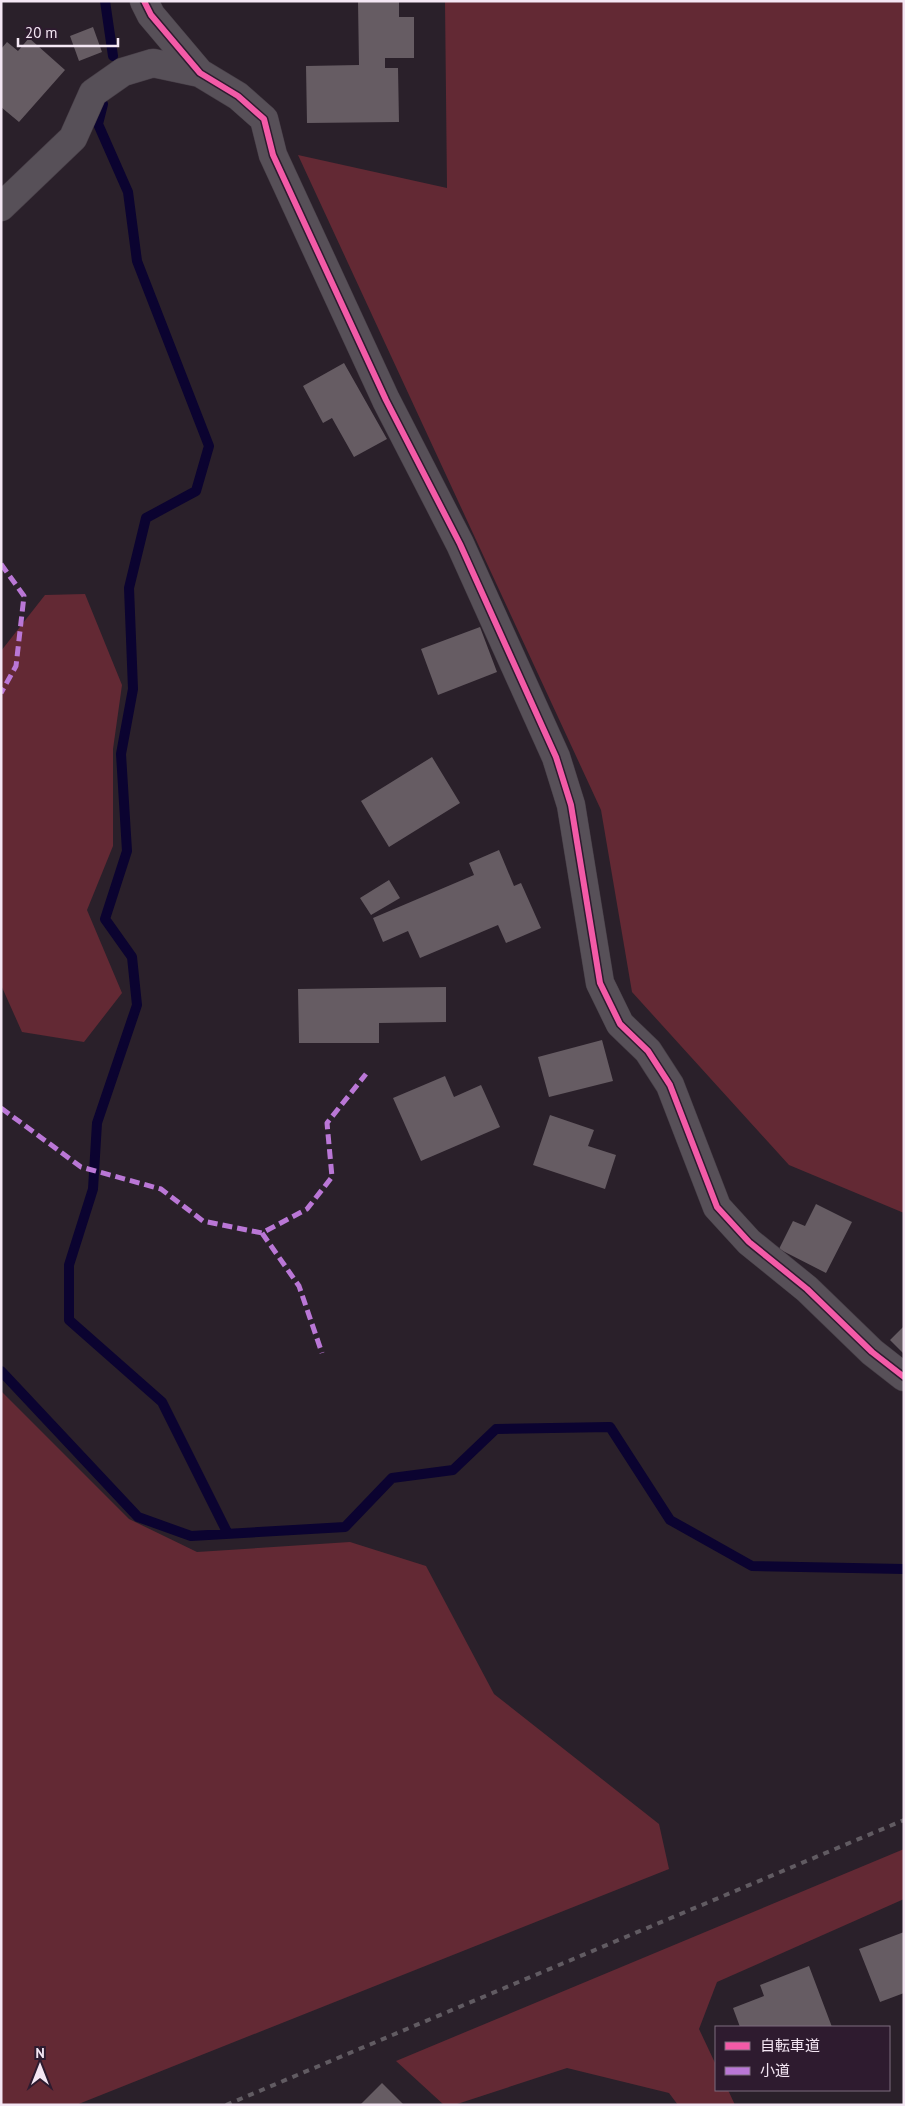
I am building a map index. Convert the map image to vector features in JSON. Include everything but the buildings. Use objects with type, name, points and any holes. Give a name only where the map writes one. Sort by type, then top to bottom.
[{"type":"street","points":[[144,1],[151,16],[200,73],[238,96],[264,119],[277,164],[386,400],[460,544],[558,764],[571,804],[600,983],[620,1024],[648,1051],[670,1085],[717,1207],[749,1242],[807,1289],[872,1352],[904,1378]]},
{"type":"street","points":[[1,207],[73,138],[93,93],[123,72],[153,63],[200,73]]},
{"type":"shaded area","points":[[445,1],[904,1],[904,1213],[789,1165],[632,992],[601,810],[298,155],[447,188]]},
{"type":"shaded area","points":[[85,594],[122,685],[113,749],[113,846],[87,910],[122,993],[84,1042],[22,1032],[1,985],[1,651],[45,595]]},
{"type":"shaded area","points":[[1,1391],[129,1519],[197,1552],[350,1542],[426,1566],[494,1694],[659,1824],[669,1869],[76,2105],[1,2105]]},
{"type":"shaded area","points":[[904,1849],[904,1899],[717,1982],[699,2029],[715,2063],[715,2091],[728,2091],[735,2105],[678,2105],[669,2093],[567,2068],[454,2105],[444,2105],[396,2061]]},
{"type":"waterway","points":[[105,1],[113,56]]},
{"type":"waterway","points":[[103,104],[98,124],[128,192],[137,261],[209,446],[196,491],[146,518],[129,588],[133,689],[121,754],[127,851],[105,919],[132,957],[137,1005],[97,1123],[93,1189],[69,1265],[69,1320],[162,1402],[228,1534]]},
{"type":"waterway","points":[[1,1371],[138,1517],[191,1536],[345,1527],[392,1478],[453,1470],[496,1429],[610,1427],[670,1520],[752,1566],[904,1569]]},
{"type":"railway","points":[[226,2105],[904,1820]]},
{"type":"marked path","points":[[1,564],[24,596],[16,666],[1,693]]},
{"type":"marked path","points":[[1,1108],[81,1167],[161,1189],[203,1221],[262,1233],[307,1209],[332,1177],[327,1123],[366,1074]]},
{"type":"marked path","points":[[262,1233],[299,1286],[322,1353]]},
{"type":"cycle path","points":[[144,1],[151,15],[200,73],[238,96],[264,119],[273,155],[386,400],[460,544],[556,757],[571,805],[600,983],[620,1024],[648,1051],[670,1085],[717,1207],[749,1242],[807,1289],[872,1352],[904,1377]]}]
